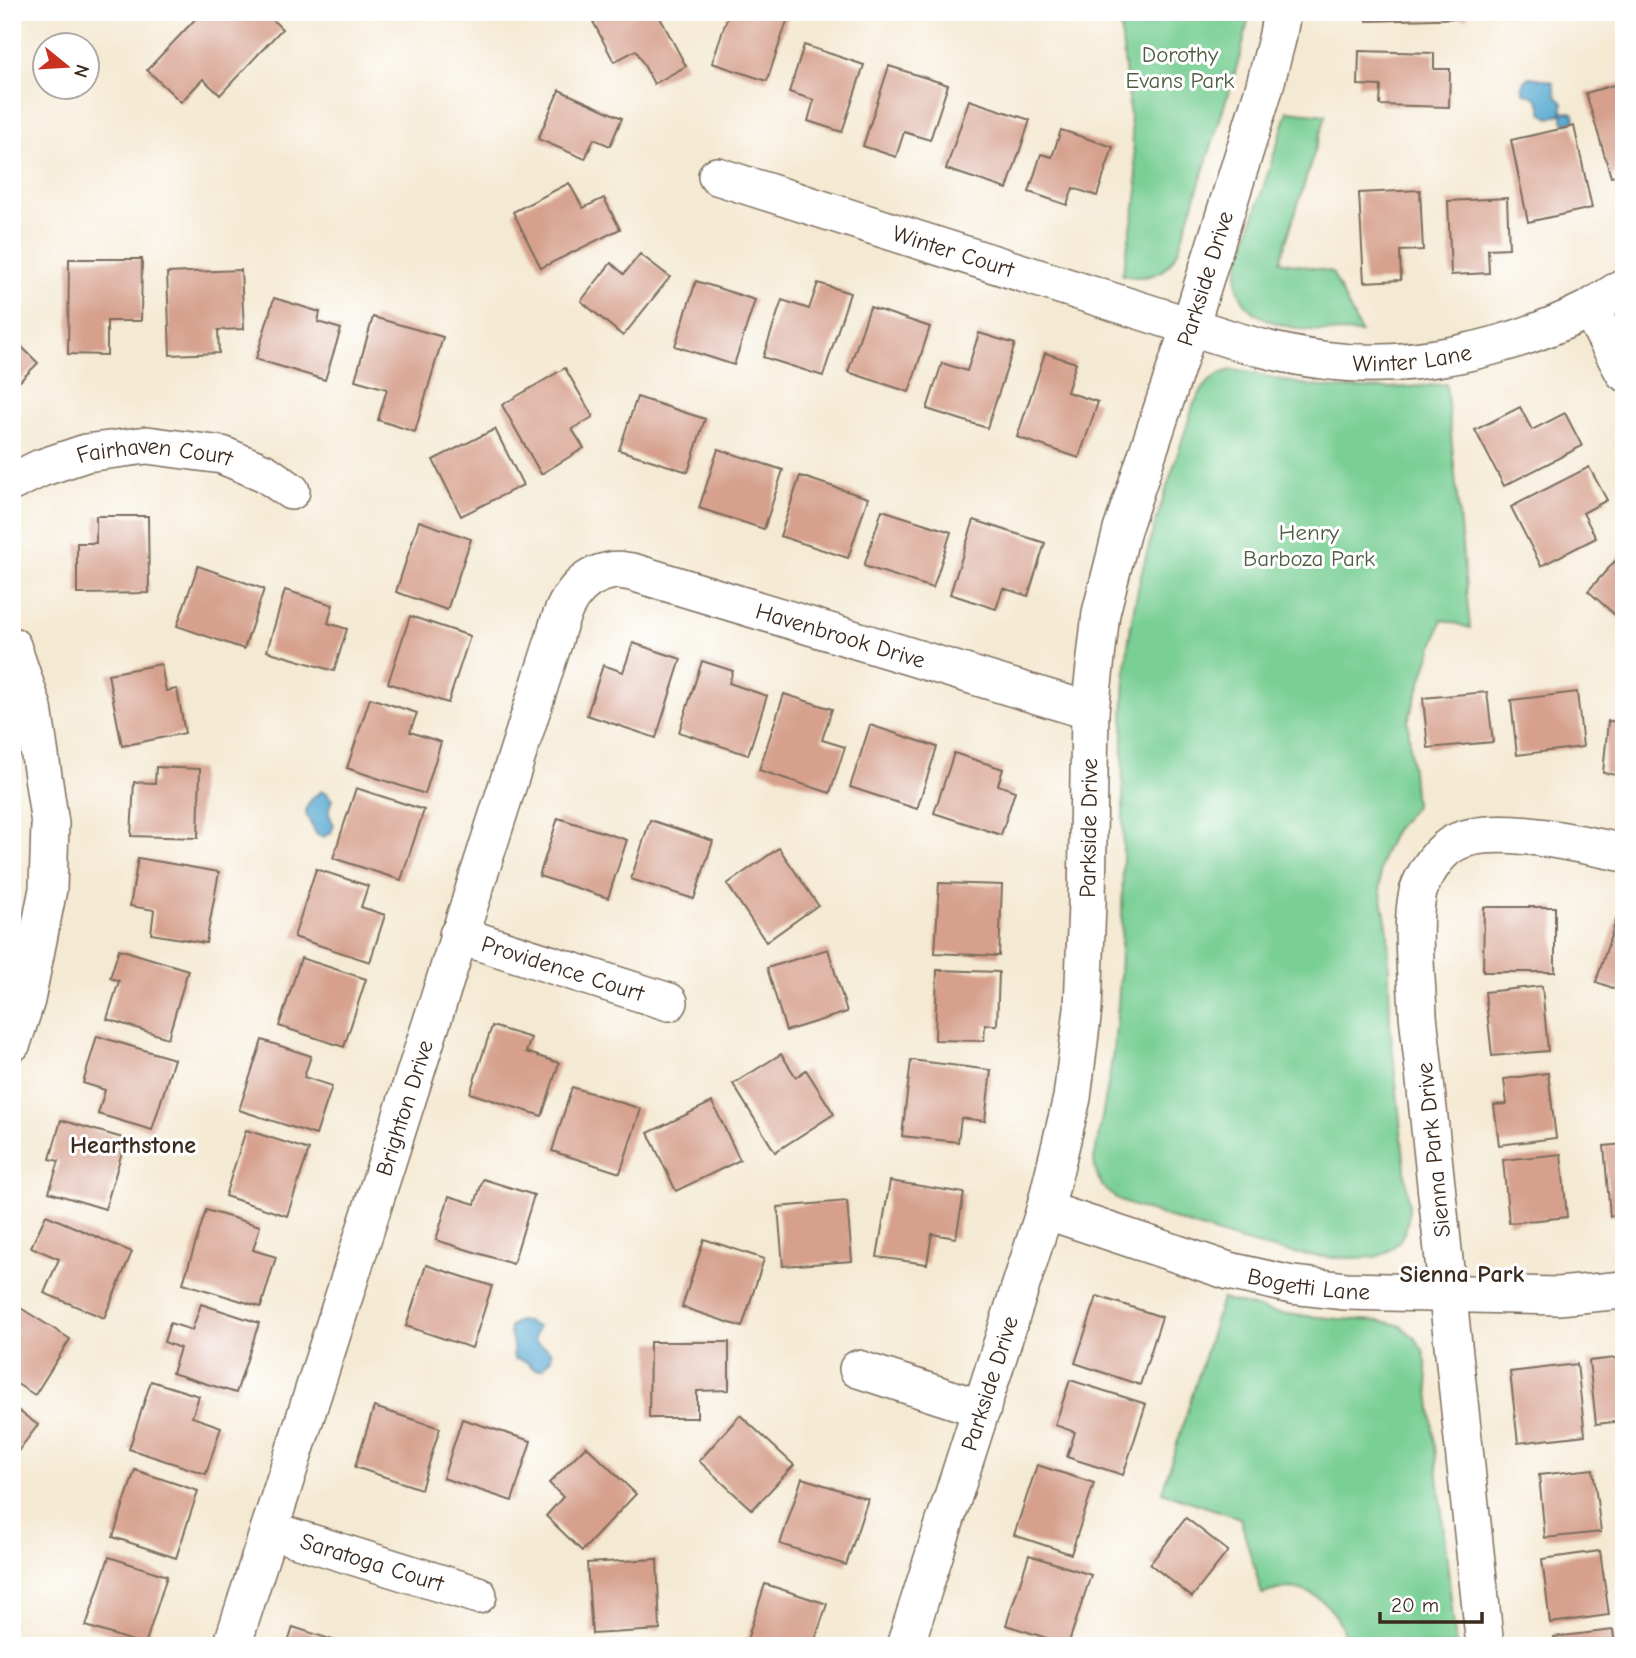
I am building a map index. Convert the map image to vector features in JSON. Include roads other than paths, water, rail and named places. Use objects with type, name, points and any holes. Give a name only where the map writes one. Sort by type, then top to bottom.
[{"type":"street","name":"Parkside Drive","points":[[905,1646],[1045,1210],[1072,1098],[1083,1009],[1090,711],[1101,613],[1122,530],[1190,326],[1264,89],[1282,12]]},
{"type":"street","name":"Winter Court","points":[[717,176],[1190,326]]},
{"type":"street","name":"Winter Lane","points":[[1190,326],[1271,351],[1325,360],[1378,363],[1442,358],[1541,330],[1590,309],[1624,287]]},
{"type":"street","points":[[1590,309],[1624,373]]},
{"type":"street","name":"Fairhaven Court","points":[[12,482],[41,468],[86,453],[146,445],[222,455],[265,473],[291,491]]},
{"type":"street","name":"Havenbrook Drive","points":[[591,578],[611,570],[632,572],[1090,711]]},
{"type":"street","name":"Brighton Drive","points":[[232,1646],[560,616],[572,594],[591,578]]},
{"type":"street","points":[[12,646],[33,708],[50,824],[48,889],[26,1000],[12,1043]]},
{"type":"street","name":"Sienna Park Drive","points":[[1485,1646],[1418,1015],[1415,922],[1419,891],[1431,865],[1451,845],[1474,836],[1502,834],[1550,839],[1624,853]]},
{"type":"street","name":"Providence Court","points":[[458,936],[669,1002]]},
{"type":"street","name":"Bogetti Lane","points":[[1045,1210],[1229,1271],[1292,1285],[1346,1291],[1558,1296],[1624,1290]]},
{"type":"street","points":[[858,1369],[982,1409]]},
{"type":"street","name":"Saratoga Court","points":[[269,1530],[478,1595]]},
{"type":"water","points":[[1529,77],[1553,82],[1556,96],[1563,103],[1562,112],[1571,112],[1575,120],[1567,123],[1561,114],[1550,118],[1543,114],[1538,100],[1525,94],[1523,90],[1523,83]]},
{"type":"water","points":[[323,791],[332,800],[329,813],[334,825],[331,833],[323,837],[317,835],[306,814],[311,800]]},
{"type":"water","points":[[519,1321],[538,1327],[534,1339],[552,1353],[543,1369],[534,1369],[527,1362],[514,1359],[510,1329]]},
{"type":"district","name":"Hearthstone","points":[[133,1145]]},
{"type":"district","name":"Sienna Park","points":[[1462,1274]]},
{"type":"park label","name":"Dorothy Evans Park","points":[[1180,67]]},
{"type":"park label","name":"Henry Barboza Park","points":[[1309,545]]}]
